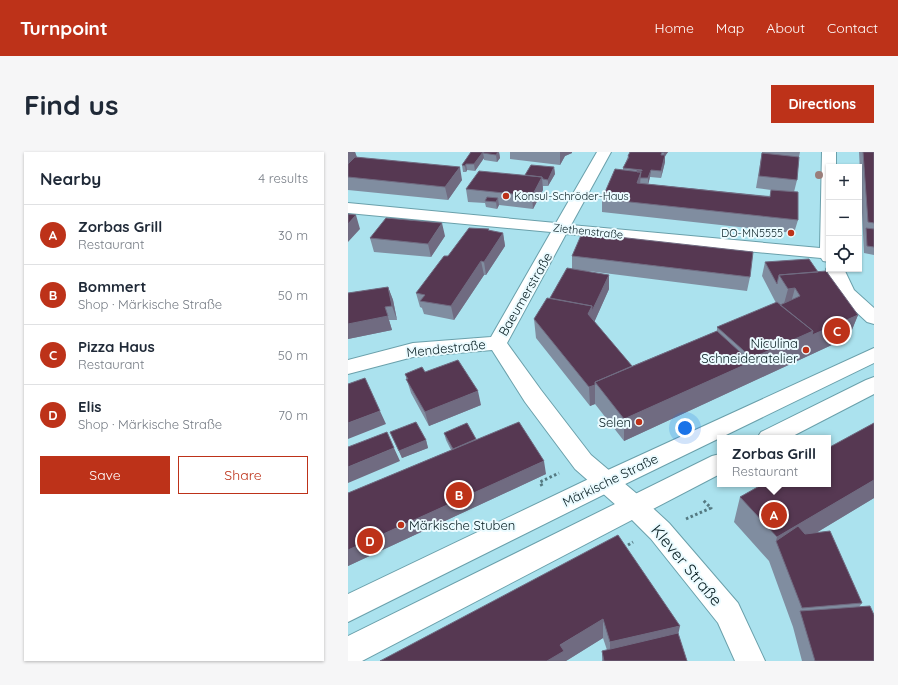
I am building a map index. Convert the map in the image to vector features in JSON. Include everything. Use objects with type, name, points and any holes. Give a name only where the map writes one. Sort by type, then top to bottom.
[{"type":"street","name":"Baeumerstraße","points":[[604,152],[497,343],[533,396],[583,462],[606,482]]},
{"type":"street","points":[[828,152],[830,236]]},
{"type":"street","name":"Ziethenstraße","points":[[348,208],[562,228],[826,260]]},
{"type":"street","points":[[836,272],[846,293],[874,318]]},
{"type":"street","name":"Mendestraße","points":[[348,367],[413,350],[497,343]]},
{"type":"street","name":"Märkische Straße","points":[[348,608],[606,482],[874,355]]},
{"type":"street","points":[[775,435],[874,385]]},
{"type":"street","points":[[348,652],[717,464]]},
{"type":"street","name":"Klever Straße","points":[[606,482],[660,531],[728,613],[750,661]]},
{"type":"building","points":[[471,152],[483,152],[474,164],[466,164],[465,166],[462,165]]},
{"type":"building","points":[[498,152],[496,155],[483,153]]},
{"type":"building","points":[[630,152],[662,152],[661,155],[665,155],[661,171],[651,170],[648,178],[640,178],[641,172],[637,172],[637,170],[642,170],[623,168]]},
{"type":"building","points":[[863,152],[874,152],[874,223],[868,222]]},
{"type":"building","points":[[762,153],[799,157],[797,180],[759,176]]},
{"type":"building","points":[[355,157],[460,167],[445,187],[348,177],[348,164]]},
{"type":"building","points":[[531,165],[554,167],[548,180],[543,179],[542,177],[525,175]]},
{"type":"building","points":[[615,169],[641,172],[637,183],[770,197],[771,190],[798,192],[798,220],[602,199]]},
{"type":"building","points":[[479,171],[542,177],[532,196],[466,189]]},
{"type":"building","points":[[487,197],[498,198],[496,202],[485,201]]},
{"type":"building","points":[[348,214],[356,215],[348,224]]},
{"type":"building","points":[[386,218],[442,223],[428,244],[370,238]]},
{"type":"building","points":[[469,228],[489,229],[488,230],[503,233],[484,262],[481,261],[451,306],[420,301],[425,295],[416,293],[444,256],[448,256]]},
{"type":"building","points":[[866,228],[874,229],[874,247],[867,246]]},
{"type":"building","points":[[582,233],[753,252],[750,277],[572,256]]},
{"type":"building","points":[[809,259],[818,272],[779,275],[777,284],[765,262]]},
{"type":"building","points":[[567,268],[609,275],[592,311],[592,306],[550,298]]},
{"type":"building","points":[[826,271],[858,315],[812,335],[813,331],[780,305],[800,296],[795,288],[788,289],[779,275]]},
{"type":"building","points":[[388,287],[392,306],[385,307],[388,316],[348,324],[348,293]]},
{"type":"building","points":[[547,298],[592,306],[588,314],[632,366],[595,382],[595,385],[589,387],[534,319]]},
{"type":"building","points":[[777,302],[813,331],[752,358],[717,327]]},
{"type":"building","points":[[717,331],[751,362],[624,419],[595,382]]},
{"type":"building","points":[[458,360],[478,391],[425,412],[406,379],[408,379],[405,374],[422,367],[425,372]]},
{"type":"building","points":[[365,378],[380,411],[348,423],[348,384]]},
{"type":"building","points":[[416,422],[426,440],[399,451],[390,432]]},
{"type":"building","points":[[519,422],[544,461],[348,550],[348,493]]},
{"type":"building","points":[[467,423],[476,439],[453,449],[444,433]]},
{"type":"building","points":[[874,423],[874,480],[777,537],[740,497],[758,487],[831,487],[831,446]]},
{"type":"building","points":[[387,432],[394,448],[348,467],[348,447]]},
{"type":"building","points":[[798,526],[805,534],[830,531],[862,603],[802,608],[776,541]]},
{"type":"building","points":[[618,535],[680,626],[610,642],[603,619],[560,645],[564,651],[547,661],[380,661]]},
{"type":"building","points":[[870,606],[874,615],[874,661],[815,661],[800,611]]},
{"type":"building","points":[[678,633],[687,661],[604,661],[602,651]]},
{"type":"place","name":"Konsul-Schröder-Haus","points":[[506,196]]},
{"type":"place","name":"DO-MN5555","points":[[791,233]]},
{"type":"place","name":"Pizza Haus","points":[[837,331]]},
{"type":"place","name":"Niculina Schneideratelier","points":[[806,350]]},
{"type":"place","name":"Selen","points":[[639,422]]},
{"type":"place","name":"Bommert","points":[[459,495]]},
{"type":"place","name":"Zorbas Grill","points":[[774,515]]},
{"type":"place","name":"Märkische Stuben","points":[[401,525]]},
{"type":"place","name":"Elis","points":[[370,541]]}]
